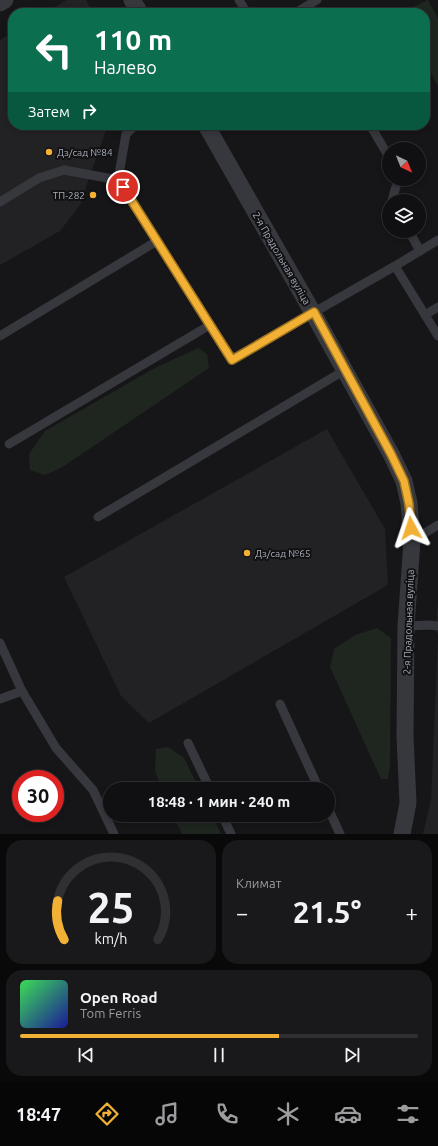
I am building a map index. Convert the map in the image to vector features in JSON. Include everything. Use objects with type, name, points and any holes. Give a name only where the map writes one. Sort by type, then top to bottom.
[{"type":"street","points":[[0,3],[5,0]]},
{"type":"street","name":"2-я Прадольная вуліца","points":[[209,130],[314,312],[391,454],[404,481],[409,504],[412,541],[406,626],[405,736],[408,804],[402,834]]},
{"type":"lane","points":[[306,8],[317,0]]},
{"type":"lane","points":[[130,130],[126,134],[118,180],[232,360],[438,240]]},
{"type":"lane","points":[[373,130],[382,145]]},
{"type":"lane","points":[[0,202],[39,178],[64,170],[118,180]]},
{"type":"lane","points":[[413,238],[420,251]]},
{"type":"lane","points":[[0,336],[157,241]]},
{"type":"lane","points":[[395,266],[438,336]]},
{"type":"lane","points":[[425,315],[438,308]]},
{"type":"lane","points":[[9,444],[210,325]]},
{"type":"lane","points":[[98,517],[345,370]]},
{"type":"lane","points":[[412,541],[438,525]]},
{"type":"lane","points":[[406,626],[438,626]]},
{"type":"lane","points":[[0,643],[22,691],[56,748],[93,790],[114,834]]},
{"type":"lane","points":[[0,699],[22,691]]},
{"type":"lane","points":[[280,704],[316,782]]},
{"type":"lane","points":[[188,742],[207,782]]},
{"type":"lane","points":[[225,822],[231,834]]},
{"type":"lane","points":[[334,822],[340,834]]},
{"type":"shaded area","points":[[67,0],[86,0],[90,8],[53,8]]},
{"type":"shaded area","points":[[428,0],[438,19],[438,86],[430,71],[430,8],[411,8]]},
{"type":"shaded area","name":"Дз/сад №84","points":[[8,35],[8,130],[106,130],[80,205],[60,231],[0,265],[0,40]]},
{"type":"shaded area","points":[[198,348],[207,354],[209,368],[61,468],[45,475],[30,470],[29,454],[45,431],[153,369]]},
{"type":"shaded area","name":"Дз/сад №65","points":[[327,429],[385,529],[388,585],[149,723],[121,696],[64,577]]},
{"type":"shaded area","points":[[438,603],[438,637],[436,625]]},
{"type":"shaded area","points":[[377,628],[391,638],[390,766],[388,779],[381,779],[330,667],[334,649],[355,635]]},
{"type":"shaded area","points":[[438,637],[438,834],[423,834],[431,800]]},
{"type":"shaded area","points":[[168,747],[184,758],[196,782],[159,782],[155,771],[156,749]]},
{"type":"shaded area","points":[[176,822],[215,822],[221,834],[182,834]]},
{"type":"place","name":"Дз/сад №84","points":[[49,152]]},
{"type":"place","name":"ТП-282","points":[[93,195]]},
{"type":"place","name":"Дз/сад №65","points":[[247,553]]},
{"type":"route","points":[[123,187],[232,360],[314,312],[391,454],[404,481],[409,504],[411,528]]}]
